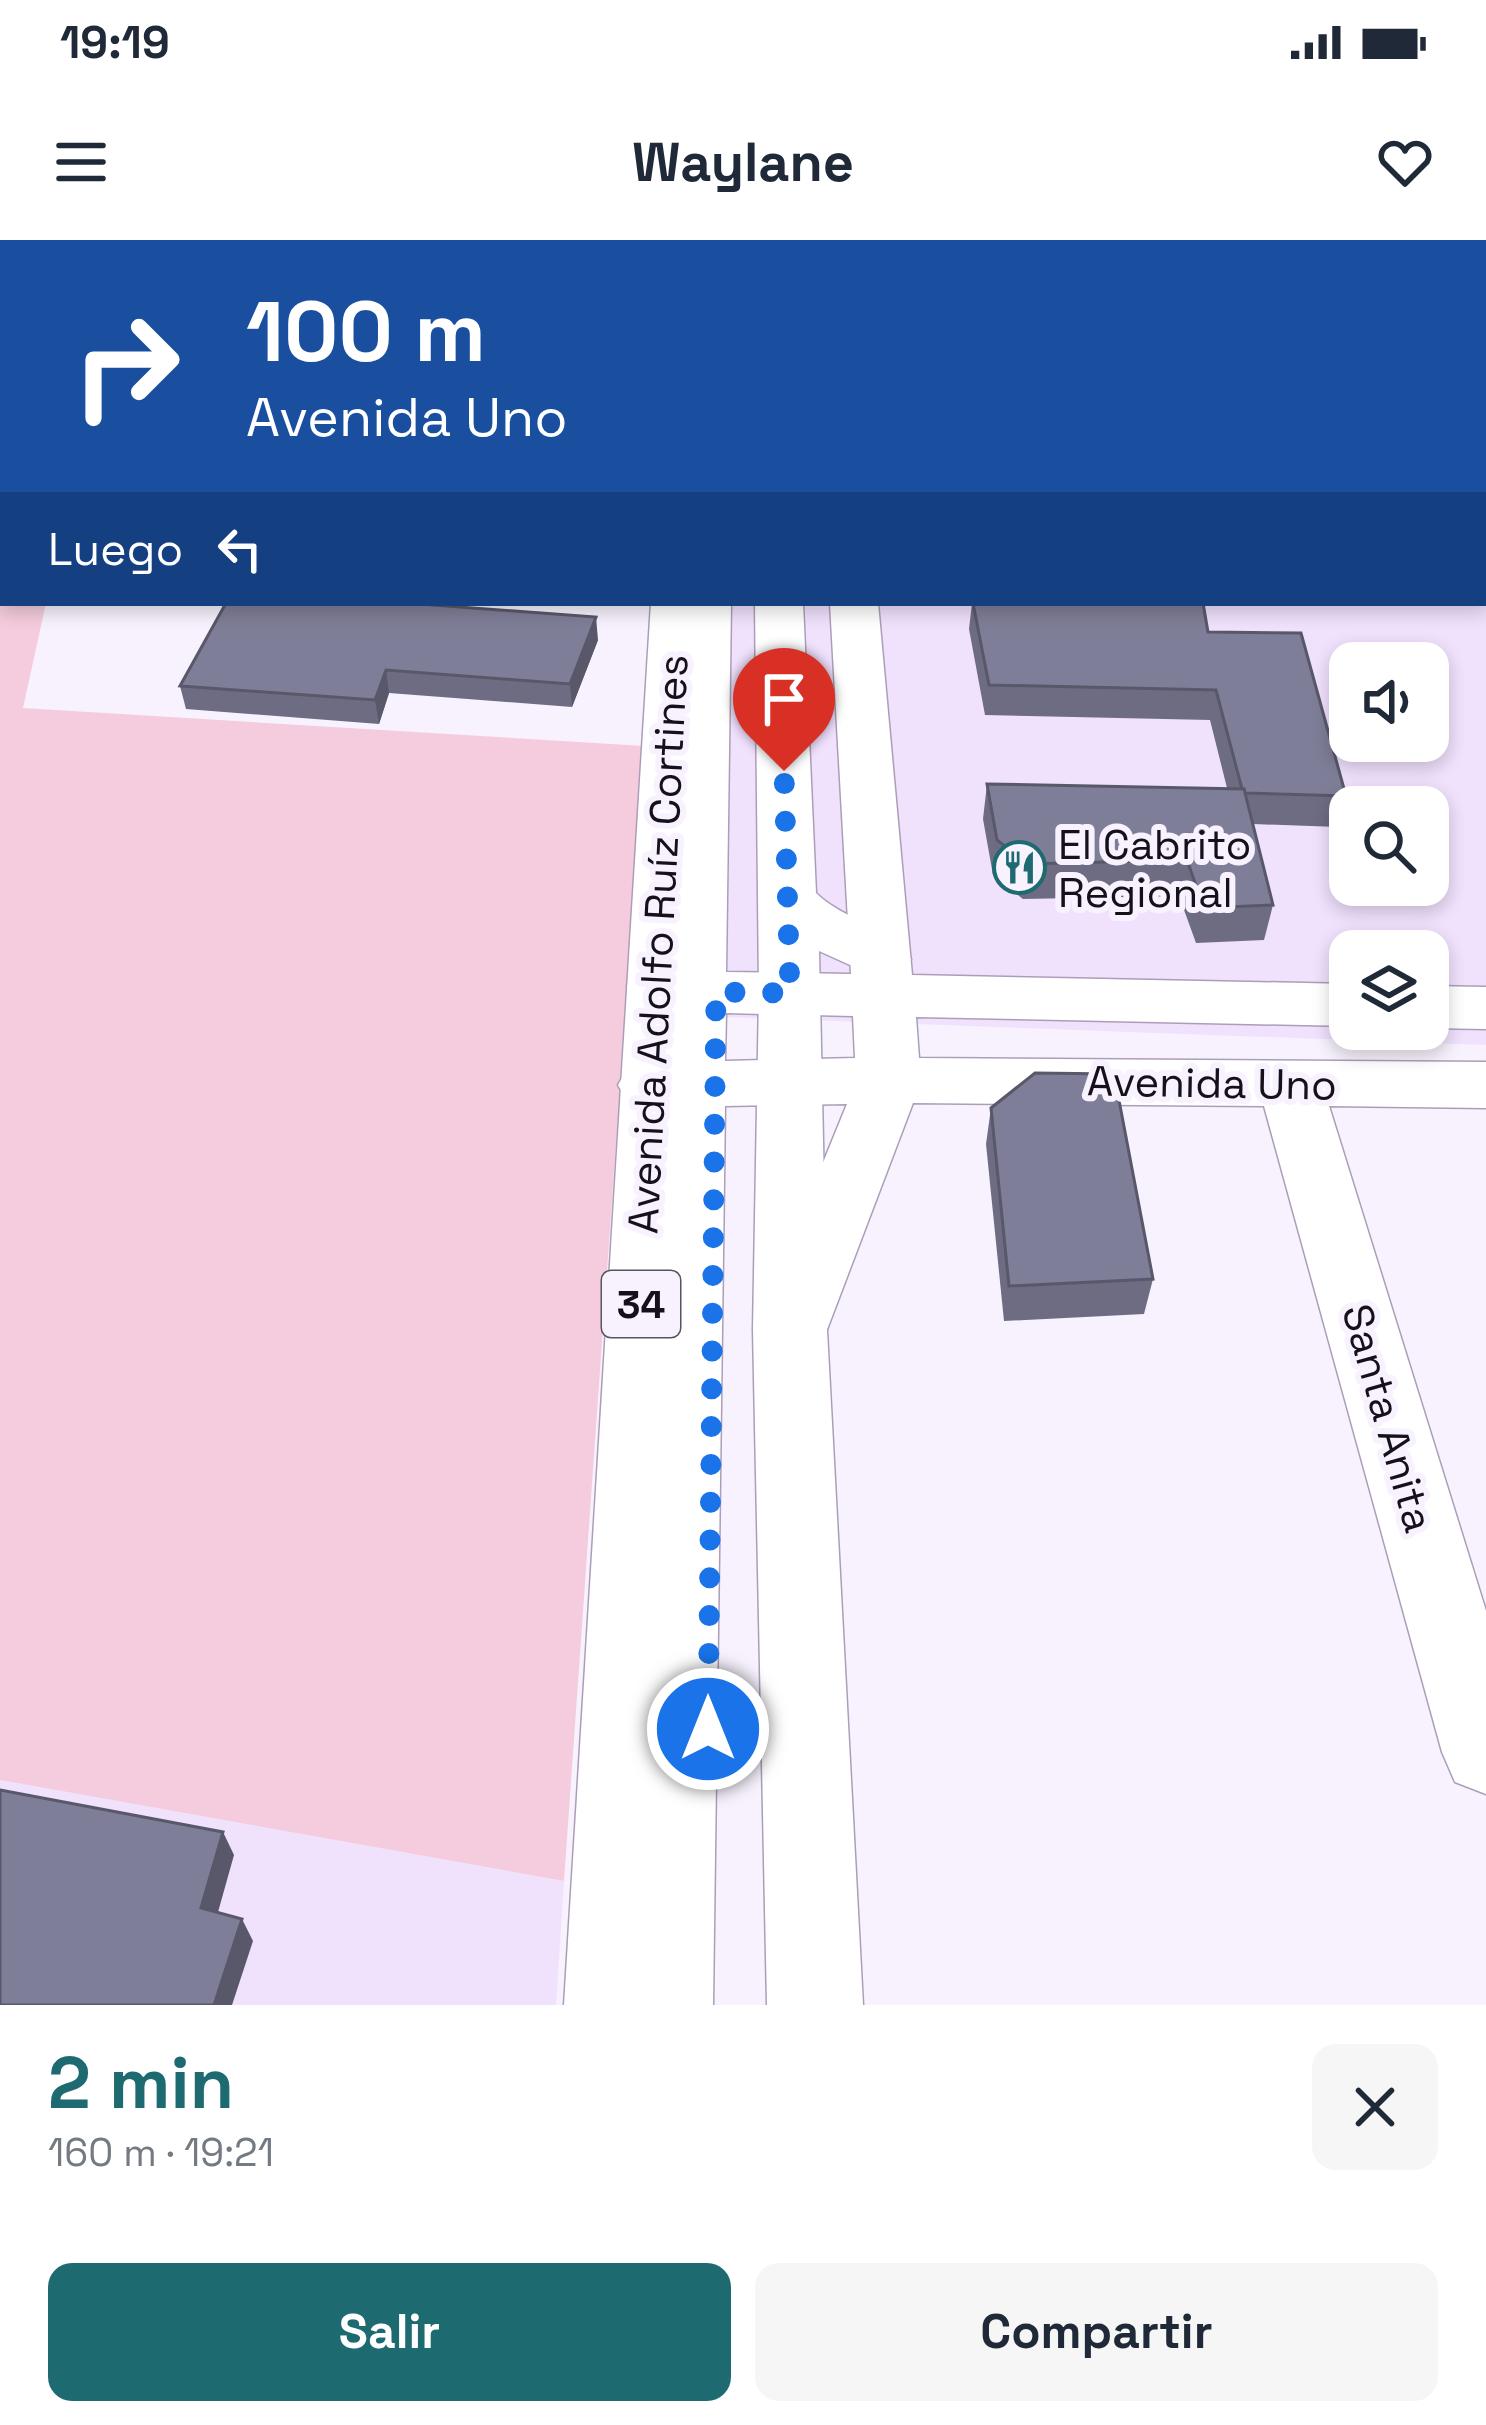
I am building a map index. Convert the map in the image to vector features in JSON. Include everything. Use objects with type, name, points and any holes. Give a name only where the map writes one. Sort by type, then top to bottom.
[{"type":"main road","name":"Avenida Adolfo Ruíz Cortines","points":[[675,606],[689,990]]},
{"type":"main road","points":[[665,2005],[686,1084],[707,606]]},
{"type":"main road","points":[[689,990],[732,606]]},
{"type":"main road","points":[[778,606],[790,993],[790,1330],[815,2005]]},
{"type":"main road","points":[[790,1330],[889,1080],[854,606]]},
{"type":"main road","points":[[788,898],[810,921],[883,977]]},
{"type":"main road","name":"Avenida Uno","points":[[689,990],[790,993],[883,977],[1329,1004]]},
{"type":"main road","points":[[1449,1007],[1486,1008]]},
{"type":"main road","name":"Avenida Uno","points":[[686,1084],[889,1080],[1486,1085]]},
{"type":"main road","name":"Avenida Adolfo Ruíz Cortines","points":[[612,2005],[686,1084]]},
{"type":"main road","points":[[686,1084],[706,2005]]},
{"type":"main road","name":"Santa Anita","points":[[1290,1084],[1486,1752]]},
{"type":"shaded area","points":[[0,606],[45,606],[23,708],[644,746],[564,1881],[0,1780]]},
{"type":"shaded area","points":[[730,606],[1486,606],[1486,1045],[1449,1044],[1449,930],[1329,930],[1329,1039],[725,1017]]},
{"type":"shaded area","points":[[0,1780],[564,1881],[556,2005],[0,2005]]},
{"type":"building","points":[[224,606],[446,606],[596,617],[570,684],[386,670],[375,700],[180,686]]},
{"type":"building","points":[[974,606],[1204,606],[1208,632],[1301,633],[1329,734],[1329,762],[1337,762],[1343,786],[1329,786],[1329,795],[1245,793],[1216,690],[989,685]]},
{"type":"building","points":[[987,784],[1244,789],[1273,905],[1204,908],[1187,860],[1028,864],[997,840]]},
{"type":"building","points":[[1035,1073],[1114,1074],[1153,1279],[1009,1286],[991,1108]]},
{"type":"building","points":[[0,1790],[223,1832],[201,1908],[242,1919],[214,2005],[0,2005]]},
{"type":"place","name":"El Cabrito Regional","points":[[1019,868]]},
{"type":"route","points":[[708,1729],[716,992],[790,993],[784,771]]}]
